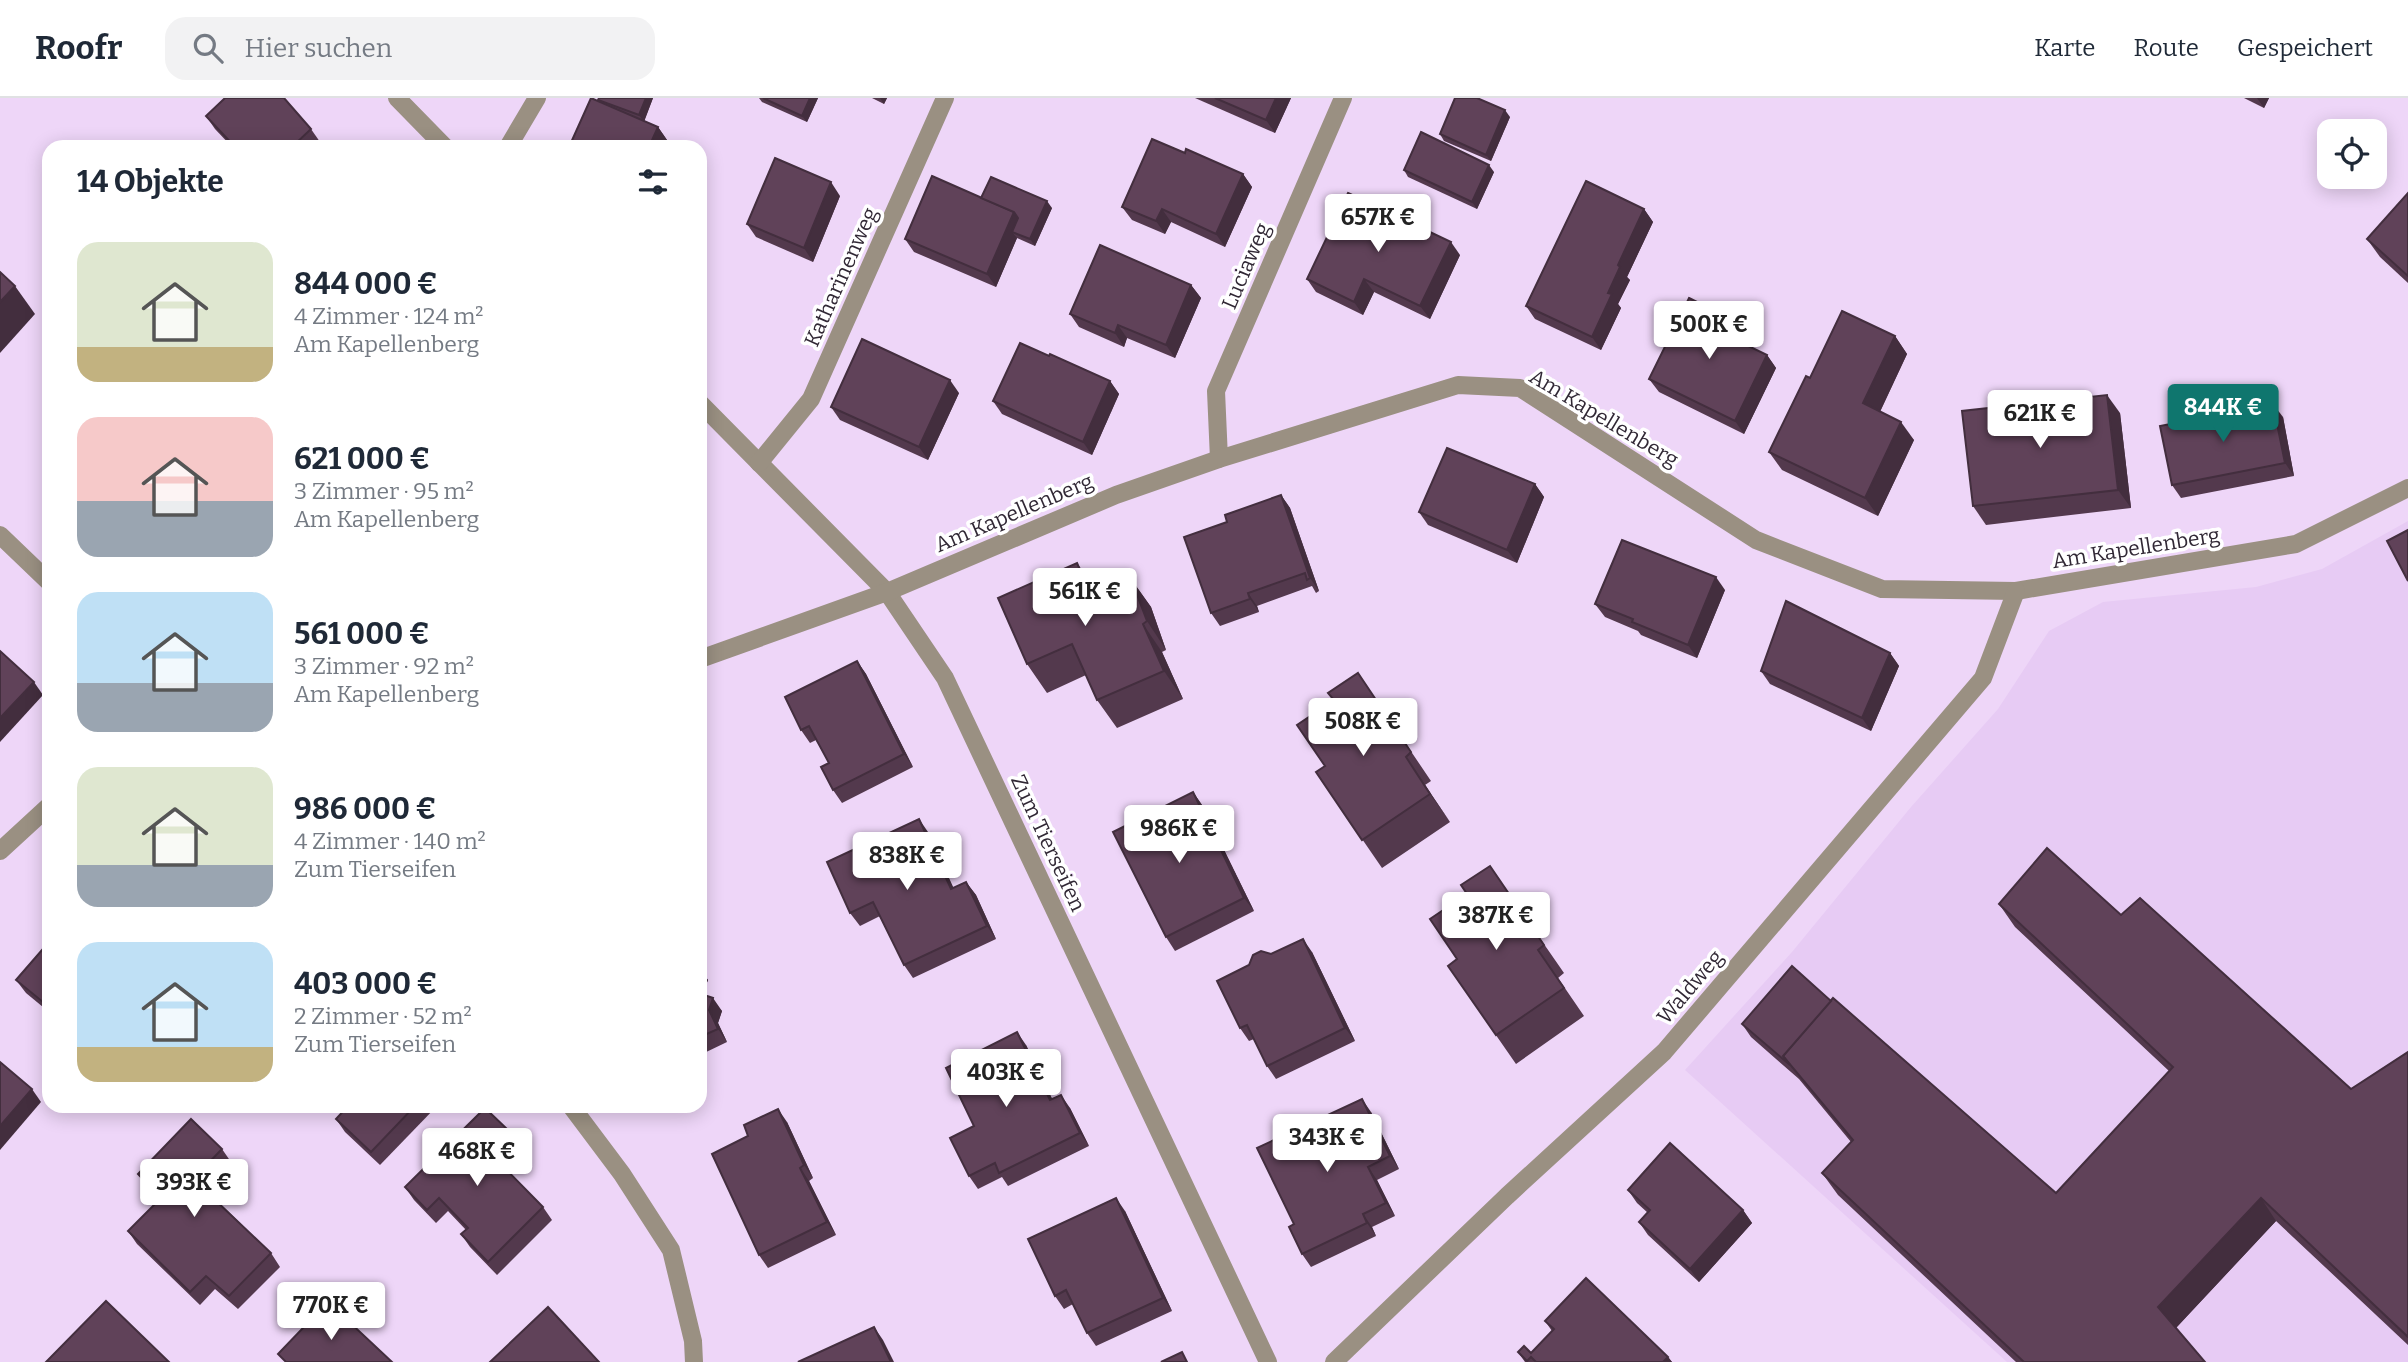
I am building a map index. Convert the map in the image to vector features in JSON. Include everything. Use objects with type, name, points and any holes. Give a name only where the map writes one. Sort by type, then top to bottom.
[{"type":"street","points":[[397,98],[438,140]]},
{"type":"street","points":[[512,140],[537,98]]},
{"type":"street","name":"Katharinenweg","points":[[759,463],[811,399],[945,98]]},
{"type":"street","name":"Luciaweg","points":[[1219,459],[1216,391],[1343,98]]},
{"type":"street","name":"Am Kapellenberg","points":[[707,656],[887,592],[1116,495],[1219,459],[1458,385],[1520,388],[1756,540],[1882,589],[2016,591],[2296,544],[2408,488]]},
{"type":"street","name":"Zum Tierseifen","points":[[707,410],[887,592],[945,678],[1268,1362]]},
{"type":"street","points":[[0,535],[42,575]]},
{"type":"street","name":"Waldweg","points":[[1334,1362],[1507,1196],[1664,1052],[1983,678],[2016,591]]},
{"type":"street","points":[[0,850],[42,812]]},
{"type":"street","points":[[576,1113],[622,1174],[671,1250],[693,1341],[694,1362]]},
{"type":"shaded area","points":[[2408,521],[2408,1362],[2007,1362],[1685,1070],[1792,952],[1911,807],[1998,709],[2049,631],[2103,602],[2256,587],[2322,569]]},
{"type":"building","points":[[225,98],[284,98],[311,129],[299,140],[228,140],[206,116]]},
{"type":"building","points":[[591,98],[658,127],[652,140],[572,140]]},
{"type":"building","points":[[646,98],[639,115],[598,100]]},
{"type":"building","points":[[763,98],[810,98],[802,116]]},
{"type":"building","points":[[1215,98],[1276,98],[1266,120]]},
{"type":"building","points":[[1455,98],[1477,98],[1505,110],[1486,155],[1440,134]]},
{"type":"building","points":[[1421,132],[1489,165],[1472,202],[1404,170]]},
{"type":"building","points":[[1152,139],[1185,153],[1186,149],[1243,174],[1216,234],[1162,209],[1156,221],[1122,207]]},
{"type":"building","points":[[775,158],[831,182],[804,248],[747,224]]},
{"type":"building","points":[[932,176],[1014,212],[987,274],[905,239]]},
{"type":"building","points":[[991,177],[1047,201],[1030,239],[1012,232],[1018,218],[1014,212],[981,198]]},
{"type":"building","points":[[1586,181],[1644,209],[1618,265],[1620,267],[1608,293],[1612,294],[1592,337],[1526,306]]},
{"type":"building","points":[[1348,193],[1451,242],[1420,306],[1364,279],[1354,302],[1307,279]]},
{"type":"building","points":[[2408,193],[2408,276],[2367,239]]},
{"type":"building","points":[[1100,245],[1191,285],[1166,345],[1118,325],[1115,333],[1070,314]]},
{"type":"building","points":[[0,272],[15,286],[0,302]]},
{"type":"building","points":[[1689,298],[1747,327],[1740,342],[1767,355],[1735,421],[1649,379]]},
{"type":"building","points":[[1842,311],[1895,336],[1863,403],[1901,422],[1865,498],[1769,452],[1806,376],[1810,378]]},
{"type":"building","points":[[862,339],[950,380],[919,447],[831,407]]},
{"type":"building","points":[[1020,343],[1110,381],[1083,442],[993,401]]},
{"type":"building","points":[[2107,395],[2118,490],[1973,506],[1962,411]]},
{"type":"building","points":[[2273,404],[2285,463],[2172,485],[2160,426]]},
{"type":"building","points":[[1447,448],[1535,484],[1507,550],[1419,512]]},
{"type":"building","points":[[1281,495],[1310,578],[1307,580],[1305,573],[1248,593],[1250,599],[1211,613],[1184,537],[1227,522],[1225,515]]},
{"type":"building","points":[[2408,530],[2408,581],[2387,541]]},
{"type":"building","points":[[1622,540],[1716,577],[1688,645],[1595,604]]},
{"type":"building","points":[[1077,563],[1091,596],[1131,579],[1147,621],[1143,624],[1164,671],[1097,700],[1072,644],[1027,664],[998,598]]},
{"type":"building","points":[[1786,601],[1890,653],[1862,718],[1761,671]]},
{"type":"building","points":[[0,651],[34,682],[0,718]]},
{"type":"building","points":[[857,661],[904,754],[833,790],[821,767],[829,763],[809,726],[801,730],[785,697]]},
{"type":"building","points":[[1358,673],[1411,752],[1406,757],[1430,794],[1362,840],[1316,772],[1325,766],[1297,725],[1334,700],[1328,693]]},
{"type":"building","points":[[1193,792],[1244,898],[1166,937],[1113,832]]},
{"type":"building","points":[[919,819],[951,889],[966,882],[987,926],[904,965],[873,902],[850,913],[827,862]]},
{"type":"building","points":[[2047,848],[2121,915],[2140,898],[2351,1089],[2408,1052],[2408,1337],[2261,1198],[2158,1307],[2205,1362],[2024,1362],[1822,1173],[1853,1140],[1783,1056],[1833,998],[2056,1193],[2173,1067],[1999,904]]},
{"type":"building","points":[[1490,866],[1544,945],[1538,950],[1564,988],[1496,1035],[1448,966],[1457,959],[1430,919],[1467,894],[1461,885]]},
{"type":"building","points":[[1303,939],[1345,1028],[1267,1066],[1247,1025],[1240,1028],[1217,981],[1249,965],[1253,955],[1261,951],[1271,954]]},
{"type":"building","points":[[42,950],[42,1001],[16,980]]},
{"type":"building","points":[[1792,966],[1831,1001],[1783,1056],[1790,1065],[1742,1024]]},
{"type":"building","points":[[707,996],[713,998],[709,1010],[718,1029],[707,1034]]},
{"type":"building","points":[[1017,1032],[1050,1100],[1061,1095],[1080,1133],[999,1173],[995,1163],[969,1176],[950,1138],[974,1126],[946,1068]]},
{"type":"building","points":[[0,1062],[32,1089],[0,1126]]},
{"type":"building","points":[[1362,1099],[1390,1156],[1368,1167],[1386,1203],[1363,1214],[1367,1223],[1302,1254],[1289,1227],[1294,1224],[1257,1148]]},
{"type":"building","points":[[778,1109],[804,1165],[800,1168],[827,1222],[759,1255],[712,1154],[748,1136],[744,1125]]},
{"type":"building","points":[[342,1113],[408,1113],[371,1152],[336,1119]]},
{"type":"building","points":[[480,1113],[490,1113],[508,1130],[487,1150],[543,1207],[488,1262],[461,1234],[468,1228],[439,1198],[427,1210],[405,1187]]},
{"type":"building","points":[[191,1119],[222,1149],[193,1179],[271,1253],[229,1296],[206,1276],[190,1292],[128,1231],[161,1198],[138,1174]]},
{"type":"building","points":[[1670,1143],[1743,1210],[1690,1269],[1639,1222],[1650,1210],[1628,1190]]},
{"type":"building","points":[[1116,1198],[1163,1298],[1087,1333],[1066,1290],[1055,1296],[1028,1239]]},
{"type":"building","points":[[1586,1278],[1668,1357],[1663,1362],[1536,1362],[1531,1357],[1527,1361],[1518,1352],[1524,1346],[1531,1353],[1554,1329],[1545,1321]]},
{"type":"building","points":[[106,1301],[169,1362],[46,1362]]},
{"type":"building","points":[[328,1302],[392,1362],[286,1362],[278,1354]]},
{"type":"building","points":[[548,1307],[599,1362],[490,1362]]},
{"type":"building","points":[[874,1327],[891,1362],[798,1362]]},
{"type":"building","points":[[1182,1352],[1187,1362],[1161,1362]]}]
